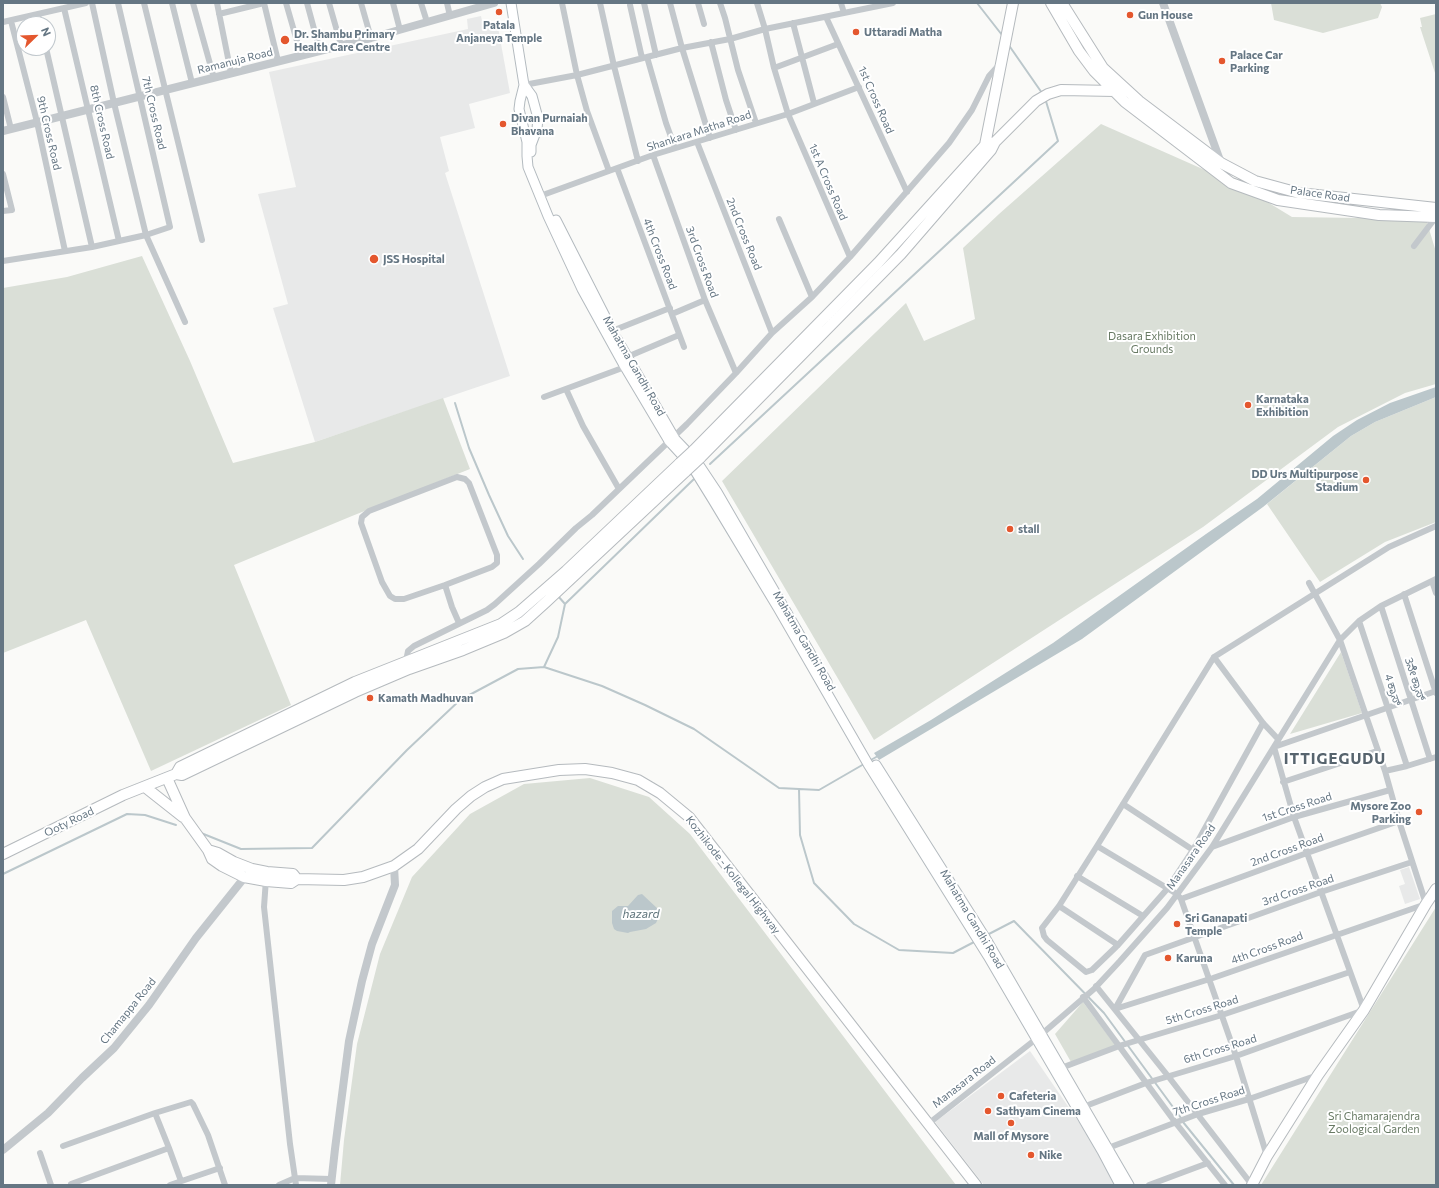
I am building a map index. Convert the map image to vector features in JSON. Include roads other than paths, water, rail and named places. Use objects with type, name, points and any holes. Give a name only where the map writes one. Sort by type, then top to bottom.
[{"type":"main road","name":"Mahatma Gandhi Road","points":[[510,3],[524,85],[519,109],[528,142],[528,167],[612,331],[672,439]]},
{"type":"main road","points":[[990,146],[1001,64],[1013,3]]},
{"type":"main road","points":[[1051,3],[1079,51],[1094,71],[1117,87]]},
{"type":"main road","points":[[1062,3],[1103,68],[1117,87],[1125,102],[1231,183],[1278,200],[1372,214],[1436,218]]},
{"type":"main road","name":"Mahatma Gandhi Road","points":[[524,85],[532,96],[538,118],[537,129],[531,145],[533,165],[548,216],[582,289],[625,367],[672,439],[697,462],[717,492],[868,758],[983,941],[1120,1185]]},
{"type":"main road","points":[[172,776],[182,775],[355,692],[409,669],[463,650],[504,633],[525,620],[686,471],[696,455],[990,146],[1036,101],[1053,92],[1070,89],[1117,87]]},
{"type":"main road","name":"Palace Road","points":[[1117,87],[1139,101],[1221,163],[1255,181],[1298,193],[1436,208]]},
{"type":"main road","points":[[172,776],[180,768],[355,682],[500,624],[519,612],[566,571],[680,463],[696,455]]},
{"type":"main road","name":"Kozhikode - Kollegal Highway","points":[[208,850],[218,853],[267,877],[291,883],[297,879],[344,880],[363,877],[394,866],[418,849],[456,809],[471,796],[485,787],[503,779],[559,770],[585,769],[612,773],[638,780],[660,793],[689,817],[976,1185]]},
{"type":"main road","name":"Ooty Road","points":[[3,854],[140,789],[172,776]]},
{"type":"main road","name":"Kozhikode - Kollegal Highway","points":[[172,776],[184,818]]},
{"type":"main road","name":"Kozhikode - Kollegal Highway","points":[[140,789],[184,818],[208,850],[212,859],[222,866],[244,878],[267,877]]},
{"type":"main road","points":[[1252,1185],[1267,1156],[1318,1075],[1364,1010],[1436,889]]},
{"type":"main road","name":"Mahatma Gandhi Road","points":[[1038,1037],[1061,1068],[1129,1185]]},
{"type":"street","points":[[3,22],[86,3]]},
{"type":"street","points":[[92,3],[114,103],[146,235],[185,322]]},
{"type":"street","name":"7th Cross Road","points":[[118,3],[170,228],[146,235]]},
{"type":"street","points":[[144,3],[202,240]]},
{"type":"street","points":[[172,3],[192,83]]},
{"type":"street","points":[[193,3],[214,78]]},
{"type":"street","points":[[217,3],[231,73]]},
{"type":"street","points":[[219,14],[264,3],[278,61]]},
{"type":"street","points":[[286,3],[301,56]]},
{"type":"street","points":[[307,3],[320,51]]},
{"type":"street","points":[[329,3],[341,45]]},
{"type":"street","points":[[361,3],[371,38]]},
{"type":"street","points":[[393,3],[400,30]]},
{"type":"street","points":[[421,3],[427,22]]},
{"type":"street","points":[[447,3],[450,16]]},
{"type":"street","name":"Ramanuja Road","points":[[7,130],[371,38],[450,16],[469,7],[494,3]]},
{"type":"street","points":[[562,3],[577,75],[587,111],[609,171]]},
{"type":"street","points":[[600,3],[638,161]]},
{"type":"street","points":[[644,3],[656,55]]},
{"type":"street","points":[[670,3],[682,48],[710,138]]},
{"type":"street","points":[[698,3],[704,24]]},
{"type":"street","points":[[720,3],[738,70],[756,123]]},
{"type":"street","name":"1st A Cross Road","points":[[756,3],[765,29],[774,68],[788,114],[850,257]]},
{"type":"street","points":[[841,3],[844,13]]},
{"type":"street","points":[[524,85],[577,75],[682,48],[730,39],[765,29],[893,3]]},
{"type":"street","points":[[1163,3],[1221,163]]},
{"type":"street","points":[[630,5],[645,58],[675,148]]},
{"type":"street","name":"8th Cross Road","points":[[64,8],[119,241]]},
{"type":"street","name":"1st Cross Road","points":[[826,17],[907,192]]},
{"type":"street","name":"9th Cross Road","points":[[11,20],[37,122],[65,251]]},
{"type":"street","points":[[793,23],[814,103]]},
{"type":"street","points":[[711,42],[726,100],[736,130]]},
{"type":"street","points":[[774,68],[838,44]]},
{"type":"street","points":[[48,56],[92,247]]},
{"type":"street","points":[[406,661],[408,651],[414,646],[487,610],[672,439],[736,373],[772,333],[812,297],[850,257],[949,142],[972,110],[989,76],[1001,64]]},
{"type":"street","name":"Shankara Matha Road","points":[[543,196],[675,148],[788,114],[859,87]]},
{"type":"street","points":[[3,97],[7,130]]},
{"type":"street","name":"2nd Cross Road","points":[[696,142],[772,333]]},
{"type":"street","name":"3rd Cross Road","points":[[653,156],[705,300],[736,373]]},
{"type":"street","name":"4th Cross Road","points":[[617,168],[684,347]]},
{"type":"street","points":[[3,174],[12,210],[3,212]]},
{"type":"street","points":[[1414,246],[1436,218]]},
{"type":"street","points":[[780,219],[812,297]]},
{"type":"street","points":[[3,261],[92,247],[146,235]]},
{"type":"street","points":[[612,331],[705,300]]},
{"type":"street","points":[[627,357],[679,335]]},
{"type":"street","points":[[544,397],[625,367]]},
{"type":"street","points":[[566,389],[583,426],[619,489]]},
{"type":"street","points":[[457,477],[461,477],[469,483],[497,555],[497,563],[492,567],[445,584],[400,600],[390,596],[382,582],[361,523],[362,518],[369,511],[457,477]]},
{"type":"street","points":[[1263,723],[1193,850],[1168,888],[1118,945],[1092,970],[1086,972],[1047,940],[1042,932],[1042,928],[1059,906],[1098,846],[1214,657],[1389,547],[1436,526]]},
{"type":"street","points":[[1434,580],[1436,593]]},
{"type":"street","name":"Manasara Road","points":[[928,1124],[1038,1037],[1083,998],[1179,897],[1212,847],[1340,640],[1359,621],[1381,606],[1434,580]]},
{"type":"street","points":[[1309,583],[1340,640],[1385,771],[1399,821],[1426,904]]},
{"type":"street","points":[[445,584],[452,607],[460,623]]},
{"type":"street","points":[[1364,1010],[1294,817],[1274,746],[1366,714],[1436,692],[1404,594]]},
{"type":"street","name":"3ನೆೇ ಕ್ರಾಸ್","points":[[1381,606],[1433,758]]},
{"type":"street","name":"4 ಕ್ರಾಸ್","points":[[1359,621],[1407,766]]},
{"type":"street","points":[[1214,657],[1263,723],[1278,739]]},
{"type":"street","points":[[1283,782],[1377,750]]},
{"type":"street","points":[[1385,771],[1433,758]]},
{"type":"street","name":"1st Cross Road","points":[[1212,847],[1294,817],[1390,790]]},
{"type":"street","points":[[1123,804],[1193,850]]},
{"type":"street","name":"2nd Cross Road","points":[[1179,897],[1399,821]]},
{"type":"street","points":[[1098,846],[1168,888],[1179,897],[1210,979],[1267,1156]]},
{"type":"street","name":"3rd Cross Road","points":[[1114,1009],[1146,954],[1321,892],[1412,862]]},
{"type":"street","points":[[279,1185],[295,1178],[331,1182],[351,1034],[362,981],[372,944],[395,885],[394,866]]},
{"type":"street","name":"Chamappa Road","points":[[3,1150],[48,1113],[114,1048],[149,1004],[196,938],[252,869]]},
{"type":"street","points":[[1078,876],[1143,916]]},
{"type":"street","points":[[267,877],[264,906],[290,1144],[296,1185]]},
{"type":"street","name":"4th Cross Road","points":[[1114,1009],[1210,979],[1426,904]]},
{"type":"street","points":[[1059,906],[1118,945]]},
{"type":"street","name":"5th Cross Road","points":[[1061,1068],[1139,1040],[1222,1015],[1350,972]]},
{"type":"street","points":[[1095,987],[1168,1076],[1252,1185]]},
{"type":"street","points":[[1083,998],[1121,1046],[1225,1185]]},
{"type":"street","name":"6th Cross Road","points":[[1083,1107],[1148,1082],[1236,1056],[1364,1010]]},
{"type":"street","name":"7th Cross Road","points":[[1108,1148],[1198,1114],[1249,1099],[1318,1075]]},
{"type":"street","points":[[63,1146],[155,1112],[192,1102],[208,1135],[226,1185]]},
{"type":"street","points":[[155,1112],[181,1181]]},
{"type":"street","points":[[71,1184],[169,1148]]},
{"type":"street","points":[[40,1153],[51,1185]]},
{"type":"street","points":[[1149,1185],[1208,1163]]},
{"type":"street","points":[[170,1185],[220,1168]]},
{"type":"water","points":[[1436,387],[1436,397],[1375,422],[1351,436],[1263,507],[1082,639],[879,760],[874,753],[931,720],[1053,643],[1257,499],[1333,436],[1357,420],[1390,403]]},
{"type":"water","name":"hazard","points":[[642,894],[659,910],[660,914],[656,923],[646,929],[628,933],[614,929],[612,923],[612,911],[618,906],[628,906],[638,895]]},
{"type":"waterway","points":[[977,3],[1002,35]]},
{"type":"waterway","points":[[1008,44],[1042,93]]},
{"type":"waterway","points":[[710,464],[1058,141],[1045,98]]},
{"type":"waterway","points":[[455,403],[469,448],[489,495],[508,536],[523,559]]},
{"type":"waterway","points":[[544,667],[558,637],[565,604],[694,479]]},
{"type":"waterway","points":[[558,596],[565,604]]},
{"type":"waterway","points":[[201,833],[241,849],[312,848],[407,750],[460,700],[518,669],[544,667],[602,686],[645,705],[694,729],[779,788],[819,790],[864,764]]},
{"type":"waterway","points":[[869,761],[878,756]]},
{"type":"waterway","points":[[799,789],[800,835],[814,883],[854,924],[899,950],[953,953],[976,941]]},
{"type":"waterway","points":[[3,874],[127,814],[145,815],[176,825]]},
{"type":"waterway","points":[[987,935],[1014,921],[1104,1013],[1181,1118]]},
{"type":"waterway","points":[[1183,1122],[1234,1185]]},
{"type":"place","name":"Patala Anjaneya Temple","points":[[499,12]]},
{"type":"place","name":"Gun House","points":[[1130,15]]},
{"type":"place","name":"Uttaradi Matha","points":[[856,32]]},
{"type":"place","name":"Dr. Shambu Primary Health Care Centre","points":[[285,40]]},
{"type":"place","name":"Palace Car Parking","points":[[1222,61]]},
{"type":"place","name":"Divan Purnaiah Bhavana","points":[[503,124]]},
{"type":"place","name":"JSS Hospital","points":[[374,259]]},
{"type":"place","name":"Karnataka Exhibition","points":[[1248,405]]},
{"type":"place","name":"DD Urs Multipurpose Stadium","points":[[1366,480]]},
{"type":"place","name":"stall","points":[[1010,529]]},
{"type":"place","name":"Kamath Madhuvan","points":[[370,698]]},
{"type":"place","name":"Mysore Zoo Parking","points":[[1419,812]]},
{"type":"place","name":"Sri Ganapati Temple","points":[[1177,924]]},
{"type":"place","name":"Karuna","points":[[1168,958]]},
{"type":"place","name":"Cafeteria","points":[[1001,1096]]},
{"type":"place","name":"Sathyam Cinema","points":[[988,1111]]},
{"type":"place","name":"Mall of Mysore","points":[[1011,1123]]},
{"type":"place","name":"Nike","points":[[1031,1155]]},
{"type":"district","name":"ITTIGEGUDU","points":[[1335,759]]},
{"type":"park label","name":"Dasara Exhibition Grounds","points":[[1152,342]]},
{"type":"park label","name":"Sri Chamarajendra Zoological Garden","points":[[1374,1122]]}]
